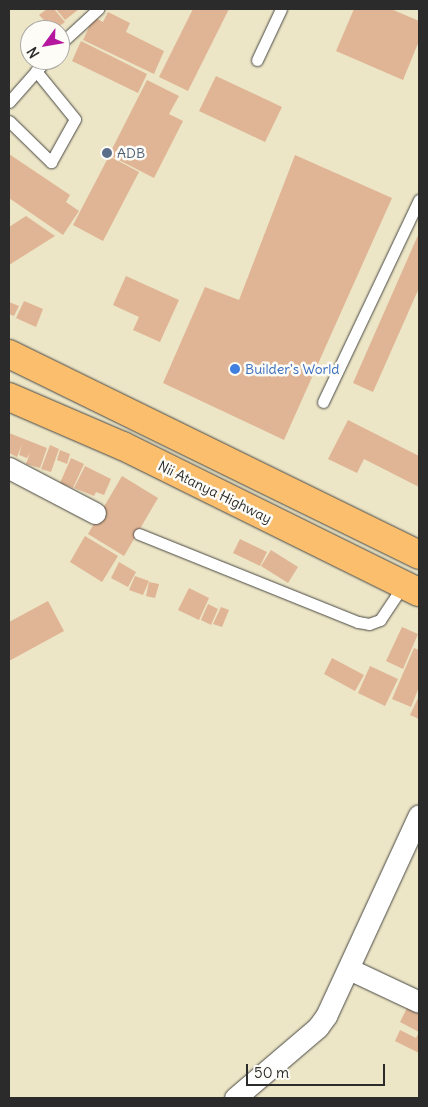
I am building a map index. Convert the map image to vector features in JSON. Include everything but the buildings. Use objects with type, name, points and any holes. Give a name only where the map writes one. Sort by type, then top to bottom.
[{"type":"main road","points":[[9,354],[419,555]]},
{"type":"main road","name":"Nii Atanya Highway","points":[[9,397],[122,446],[412,588]]},
{"type":"street","points":[[9,468],[95,513]]},
{"type":"street","points":[[235,1098],[318,1027],[349,969],[419,816]]},
{"type":"street","points":[[349,969],[419,1002]]},
{"type":"lane","points":[[70,35],[98,9]]},
{"type":"lane","points":[[257,60],[281,9]]},
{"type":"lane","points":[[9,102],[36,71],[75,118],[51,162],[9,121]]},
{"type":"lane","points":[[323,402],[419,200]]},
{"type":"lane","points":[[139,534],[358,622],[369,624],[380,620],[412,588]]},
{"type":"place","name":"ADB","points":[[107,153]]},
{"type":"place","name":"Builder's World","points":[[235,369]]}]
